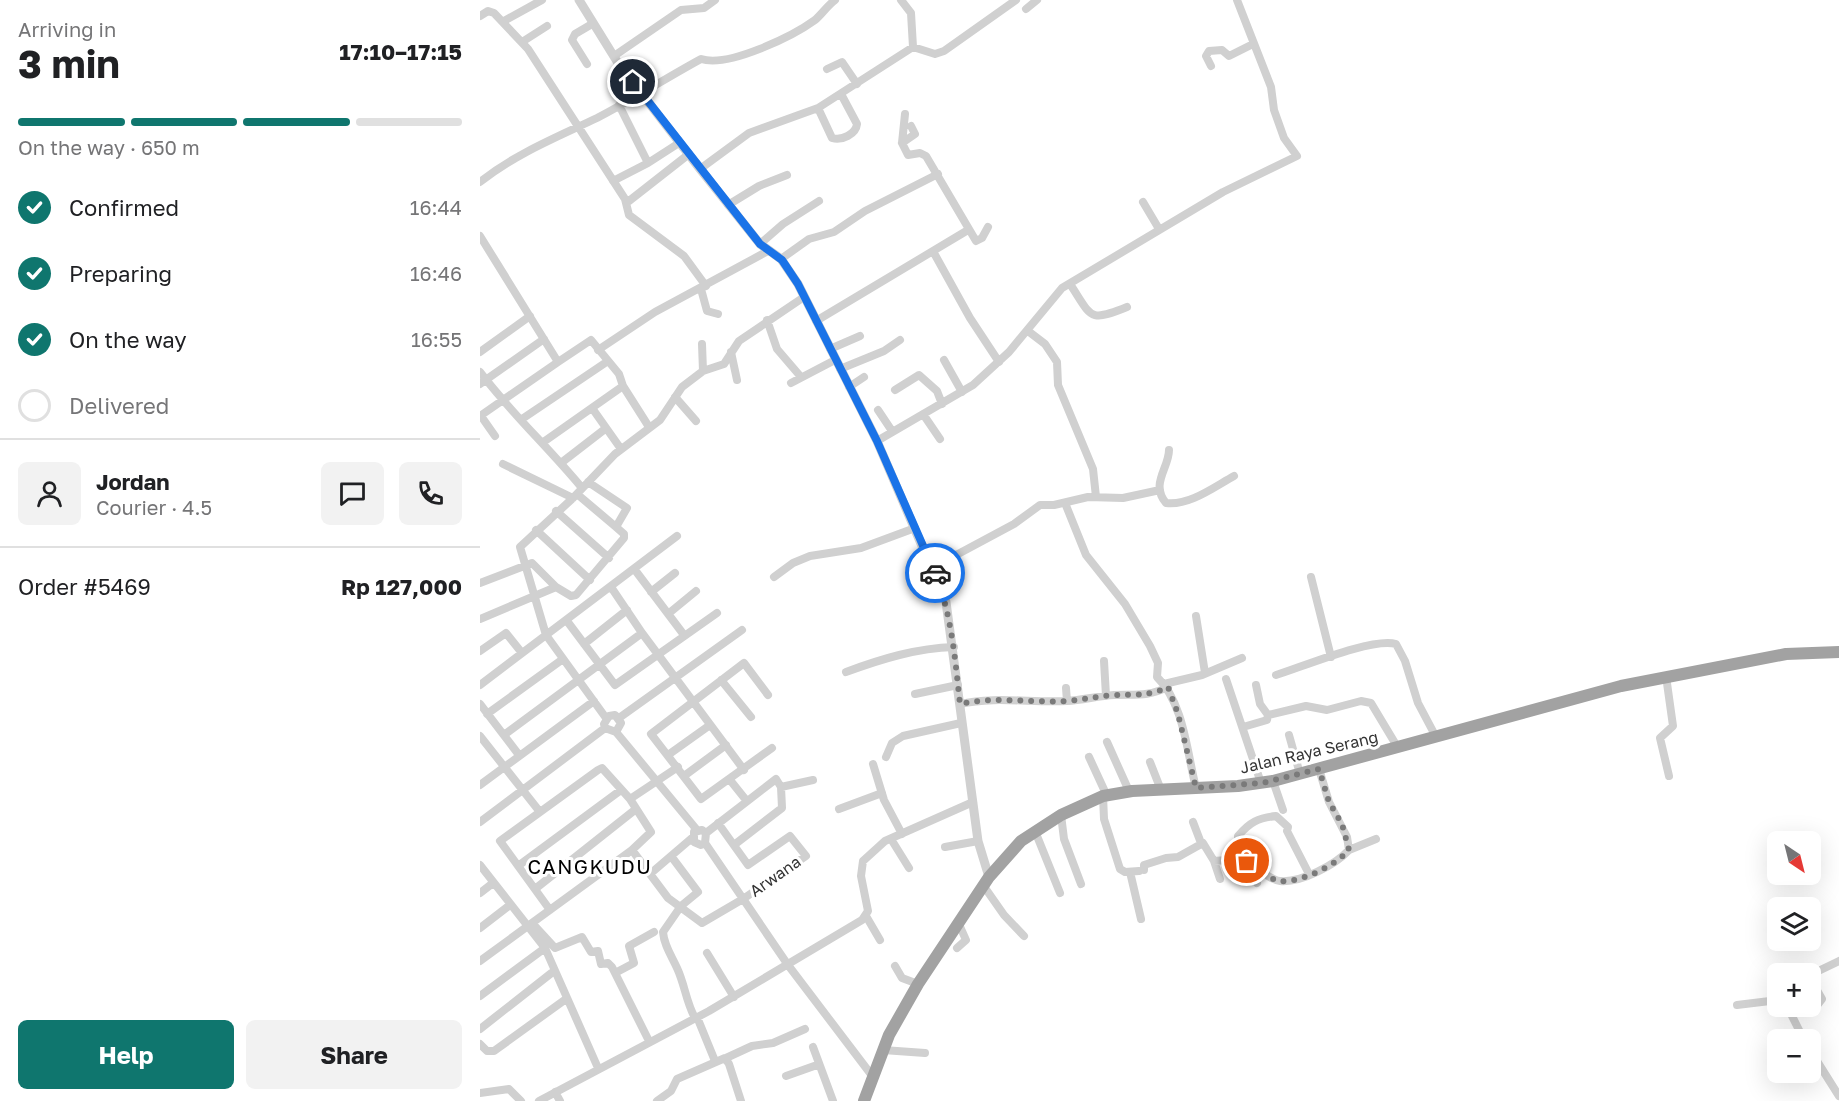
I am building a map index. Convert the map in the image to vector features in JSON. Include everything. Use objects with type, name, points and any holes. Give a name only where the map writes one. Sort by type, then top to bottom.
[{"type":"highway","name":"Jalan Raya Serang","points":[[864,1101],[883,1050],[918,984],[986,881],[1021,841],[1061,815],[1105,796],[1129,791],[1267,782],[1398,748],[1539,707],[1666,676],[1786,654],[1839,652]]},
{"type":"street","points":[[504,21],[543,0]]},
{"type":"street","points":[[579,0],[614,56],[728,205],[760,244],[782,260],[804,297],[877,441],[946,602],[954,647],[961,723],[986,881],[1004,915],[1024,936]]},
{"type":"street","points":[[614,56],[681,10],[705,8],[715,0]]},
{"type":"street","points":[[480,182],[528,151],[619,105],[702,59],[711,63],[724,61],[784,38],[818,18],[823,9],[835,0]]},
{"type":"street","points":[[902,0],[910,12],[913,47]]},
{"type":"street","points":[[913,47],[935,54],[944,51],[1016,0]]},
{"type":"street","points":[[1026,9],[1037,0]]},
{"type":"street","points":[[877,441],[962,392],[999,362],[1028,331],[1057,293],[1070,284],[1223,192],[1297,156],[1284,138],[1274,110],[1271,87],[1237,0]]},
{"type":"street","points":[[480,16],[488,11],[504,21],[522,42],[567,106],[576,125],[625,199],[629,214],[684,256],[704,288],[707,311],[718,314]]},
{"type":"street","points":[[586,64],[572,40],[575,34],[592,24]]},
{"type":"street","points":[[522,42],[547,26]]},
{"type":"street","points":[[1211,66],[1206,56],[1209,51],[1222,50],[1229,56],[1254,44]]},
{"type":"street","points":[[700,169],[749,133],[818,108],[913,47]]},
{"type":"street","points":[[827,69],[843,62],[857,84]]},
{"type":"street","points":[[818,108],[832,138],[842,139],[854,131],[857,124],[841,94]]},
{"type":"street","points":[[619,105],[648,163]]},
{"type":"street","points":[[905,114],[902,143],[908,155],[920,153],[927,156],[968,230],[978,242],[988,227]]},
{"type":"street","points":[[902,143],[915,134],[910,126]]},
{"type":"street","points":[[613,181],[648,163],[679,142]]},
{"type":"street","points":[[625,199],[629,201],[639,196],[656,179],[689,154]]},
{"type":"street","points":[[782,260],[809,239],[834,232],[865,211],[938,174]]},
{"type":"street","points":[[728,205],[759,186],[787,175]]},
{"type":"street","points":[[760,244],[783,225],[819,201]]},
{"type":"street","points":[[1143,202],[1159,229]]},
{"type":"street","points":[[816,321],[934,253],[968,230]]},
{"type":"street","points":[[480,236],[558,362]]},
{"type":"street","points":[[598,350],[656,312],[704,288],[768,251]]},
{"type":"street","points":[[934,253],[970,318],[999,362]]},
{"type":"street","points":[[1070,284],[1095,317],[1127,307]]},
{"type":"street","points":[[480,822],[605,728],[606,718],[546,635],[520,547],[621,449],[660,420],[675,397],[703,371],[724,364],[739,341],[804,297]]},
{"type":"street","points":[[480,352],[530,316]]},
{"type":"street","points":[[767,320],[777,349],[801,377]]},
{"type":"street","points":[[1028,331],[1045,344],[1057,362],[1058,385],[1093,469],[1096,497]]},
{"type":"street","points":[[830,349],[860,336]]},
{"type":"street","points":[[483,382],[544,339]]},
{"type":"street","points":[[840,369],[884,351],[900,339]]},
{"type":"street","points":[[495,436],[480,416],[591,340],[619,374],[623,386],[649,426]]},
{"type":"street","points":[[702,344],[703,371]]},
{"type":"street","points":[[731,352],[737,380]]},
{"type":"street","points":[[791,383],[835,360]]},
{"type":"street","points":[[944,360],[962,392]]},
{"type":"street","points":[[522,420],[608,361]]},
{"type":"street","points":[[480,372],[483,382],[522,420],[561,463],[580,490],[624,534],[624,538],[609,558],[576,595],[571,596],[556,587],[532,563],[480,583]]},
{"type":"street","points":[[895,390],[919,375],[937,391],[942,404]]},
{"type":"street","points":[[849,387],[864,377]]},
{"type":"street","points":[[542,443],[623,386]]},
{"type":"street","points":[[675,397],[696,421]]},
{"type":"street","points":[[592,408],[621,449]]},
{"type":"street","points":[[878,410],[892,431]]},
{"type":"street","points":[[923,414],[940,439]]},
{"type":"street","points":[[561,463],[605,429]]},
{"type":"street","points":[[1169,450],[1167,464],[1159,476],[1160,490],[1166,503],[1181,502],[1234,476]]},
{"type":"street","points":[[503,464],[626,506],[627,512],[616,527]]},
{"type":"street","points":[[931,564],[958,554],[1014,524],[1036,507],[1096,497],[1110,499],[1160,490]]},
{"type":"street","points":[[1065,503],[1086,555],[1125,604],[1157,660],[1157,677],[1166,686],[1178,714],[1196,788]]},
{"type":"street","points":[[556,511],[609,558]]},
{"type":"street","points":[[774,578],[810,556],[861,548],[915,528]]},
{"type":"street","points":[[536,530],[590,580]]},
{"type":"street","points":[[480,685],[677,536]]},
{"type":"street","points":[[635,570],[684,635]]},
{"type":"street","points":[[651,592],[675,573]]},
{"type":"street","points":[[1311,577],[1331,657]]},
{"type":"street","points":[[480,619],[556,587]]},
{"type":"street","points":[[611,587],[642,633],[744,770]]},
{"type":"street","points":[[668,614],[696,591]]},
{"type":"street","points":[[584,644],[627,610]]},
{"type":"street","points":[[567,621],[615,685],[717,614]]},
{"type":"street","points":[[1196,615],[1205,673]]},
{"type":"street","points":[[620,718],[742,630]]},
{"type":"street","points":[[480,651],[506,633],[522,654]]},
{"type":"street","points":[[504,735],[642,633]]},
{"type":"street","points":[[1276,675],[1380,643],[1396,644],[1403,655],[1418,703],[1436,736]]},
{"type":"street","points":[[846,672],[884,658],[931,648],[954,647]]},
{"type":"street","points":[[960,704],[976,701],[1067,701],[1106,696],[1152,695],[1166,686],[1242,658]]},
{"type":"street","points":[[487,714],[563,659]]},
{"type":"street","points":[[1104,662],[1106,696]]},
{"type":"street","points":[[768,695],[744,663],[651,734],[701,799],[772,748]]},
{"type":"street","points":[[1666,676],[1673,726],[1660,738],[1669,776]]},
{"type":"street","points":[[1226,679],[1243,727],[1267,782],[1283,810]]},
{"type":"street","points":[[721,680],[751,717]]},
{"type":"street","points":[[915,694],[958,685]]},
{"type":"street","points":[[1256,685],[1260,704],[1268,716]]},
{"type":"street","points":[[1066,688],[1067,701]]},
{"type":"street","points":[[480,785],[594,701]]},
{"type":"street","points":[[1243,727],[1267,720],[1268,716],[1306,706],[1327,710],[1367,701],[1374,706],[1398,748]]},
{"type":"street","points":[[480,704],[519,755]]},
{"type":"street","points":[[606,718],[615,716],[620,718]]},
{"type":"street","points":[[616,732],[621,728],[620,718]]},
{"type":"street","points":[[886,757],[892,743],[903,736],[961,723]]},
{"type":"street","points":[[668,755],[710,725]]},
{"type":"street","points":[[605,728],[616,732],[697,830],[706,833]]},
{"type":"street","points":[[1289,735],[1300,774]]},
{"type":"street","points":[[480,736],[483,748],[503,766],[540,812]]},
{"type":"street","points":[[1107,742],[1129,791]]},
{"type":"street","points":[[684,776],[726,745]]},
{"type":"street","points":[[1089,757],[1105,796],[1104,819],[1120,869],[1130,873],[1141,871],[1144,865],[1178,857],[1202,843]]},
{"type":"street","points":[[1150,762],[1161,790]]},
{"type":"street","points":[[873,764],[882,793],[902,834]]},
{"type":"street","points":[[630,799],[678,767]]},
{"type":"street","points":[[480,961],[529,925],[550,910],[632,850],[651,832],[630,799],[602,768],[500,841],[550,910]]},
{"type":"street","points":[[1319,769],[1329,802],[1342,824],[1349,850]]},
{"type":"street","points":[[734,845],[782,808],[781,787],[776,779],[706,833],[705,843],[788,965],[873,1077]]},
{"type":"street","points":[[730,780],[746,800]]},
{"type":"street","points":[[781,787],[813,780]]},
{"type":"street","points":[[518,866],[621,790]]},
{"type":"street","points":[[839,809],[882,793]]},
{"type":"street","points":[[539,1101],[734,997],[866,916],[868,911],[861,876],[862,861],[891,839],[973,802]]},
{"type":"street","points":[[535,888],[636,809]]},
{"type":"street","points":[[1061,815],[1064,838],[1081,884]]},
{"type":"street","points":[[1257,883],[1247,861],[1238,849],[1238,836],[1246,826],[1257,819],[1276,816],[1288,827],[1287,831],[1310,874]]},
{"type":"street","points":[[1192,822],[1214,861],[1220,879]]},
{"type":"street","name":"Arwana","points":[[718,823],[748,865],[790,836],[805,852],[804,858],[743,899]]},
{"type":"street","points":[[650,874],[692,838],[697,830]]},
{"type":"street","points":[[1035,831],[1060,893]]},
{"type":"street","points":[[692,838],[697,844],[705,843]]},
{"type":"street","points":[[891,839],[909,868]]},
{"type":"street","points":[[1247,861],[1278,881],[1296,879],[1332,863],[1349,850],[1376,839]]},
{"type":"street","points":[[945,847],[978,841]]},
{"type":"street","points":[[1214,861],[1227,860],[1238,849]]},
{"type":"street","points":[[632,850],[668,898],[702,923],[743,899]]},
{"type":"street","points":[[671,856],[698,892],[668,921],[663,935],[682,983],[686,1000],[715,1061]]},
{"type":"street","points":[[480,865],[510,905],[555,948],[582,937],[591,952],[598,951],[601,963],[609,964],[615,973],[649,1041]]},
{"type":"street","points":[[1130,873],[1141,918]]},
{"type":"street","points":[[480,893],[493,883]]},
{"type":"street","points":[[480,928],[510,905]]},
{"type":"street","points":[[866,916],[880,940]]},
{"type":"street","points":[[957,948],[966,940],[958,922]]},
{"type":"street","points":[[529,925],[544,948],[598,1068]]},
{"type":"street","points":[[615,973],[634,963],[629,946],[654,932]]},
{"type":"street","points":[[480,996],[544,948]]},
{"type":"street","points":[[707,953],[734,997]]},
{"type":"street","points":[[1821,970],[1839,961]]},
{"type":"street","points":[[895,966],[902,978],[918,984]]},
{"type":"street","points":[[480,1029],[554,971]]},
{"type":"street","points":[[480,1044],[488,1051],[494,1051],[566,999]]},
{"type":"street","points":[[1737,1005],[1767,1001]]},
{"type":"street","points":[[657,1101],[671,1091],[677,1079],[752,1046],[773,1043],[805,1029]]},
{"type":"street","points":[[813,1047],[833,1101]]},
{"type":"street","points":[[883,1050],[925,1053]]},
{"type":"street","points":[[726,1058],[741,1101]]},
{"type":"street","points":[[786,1076],[818,1065]]},
{"type":"street","points":[[1821,1067],[1839,1096]]},
{"type":"street","points":[[480,1093],[509,1089],[521,1101]]},
{"type":"street","points":[[555,1092],[560,1101]]},
{"type":"way so far","points":[[935,573],[946,602],[951,625],[960,704],[976,701],[1088,700],[1112,695],[1143,696],[1152,695],[1168,687],[1178,714],[1196,788],[1262,783],[1319,769],[1329,802],[1347,837],[1349,850],[1332,863],[1310,874],[1288,880],[1278,881],[1247,861]]},
{"type":"district","name":"CANGKUDU","points":[[590,866]]},
{"type":"route","points":[[633,82],[760,244],[782,260],[798,284],[877,441],[935,573]]}]
